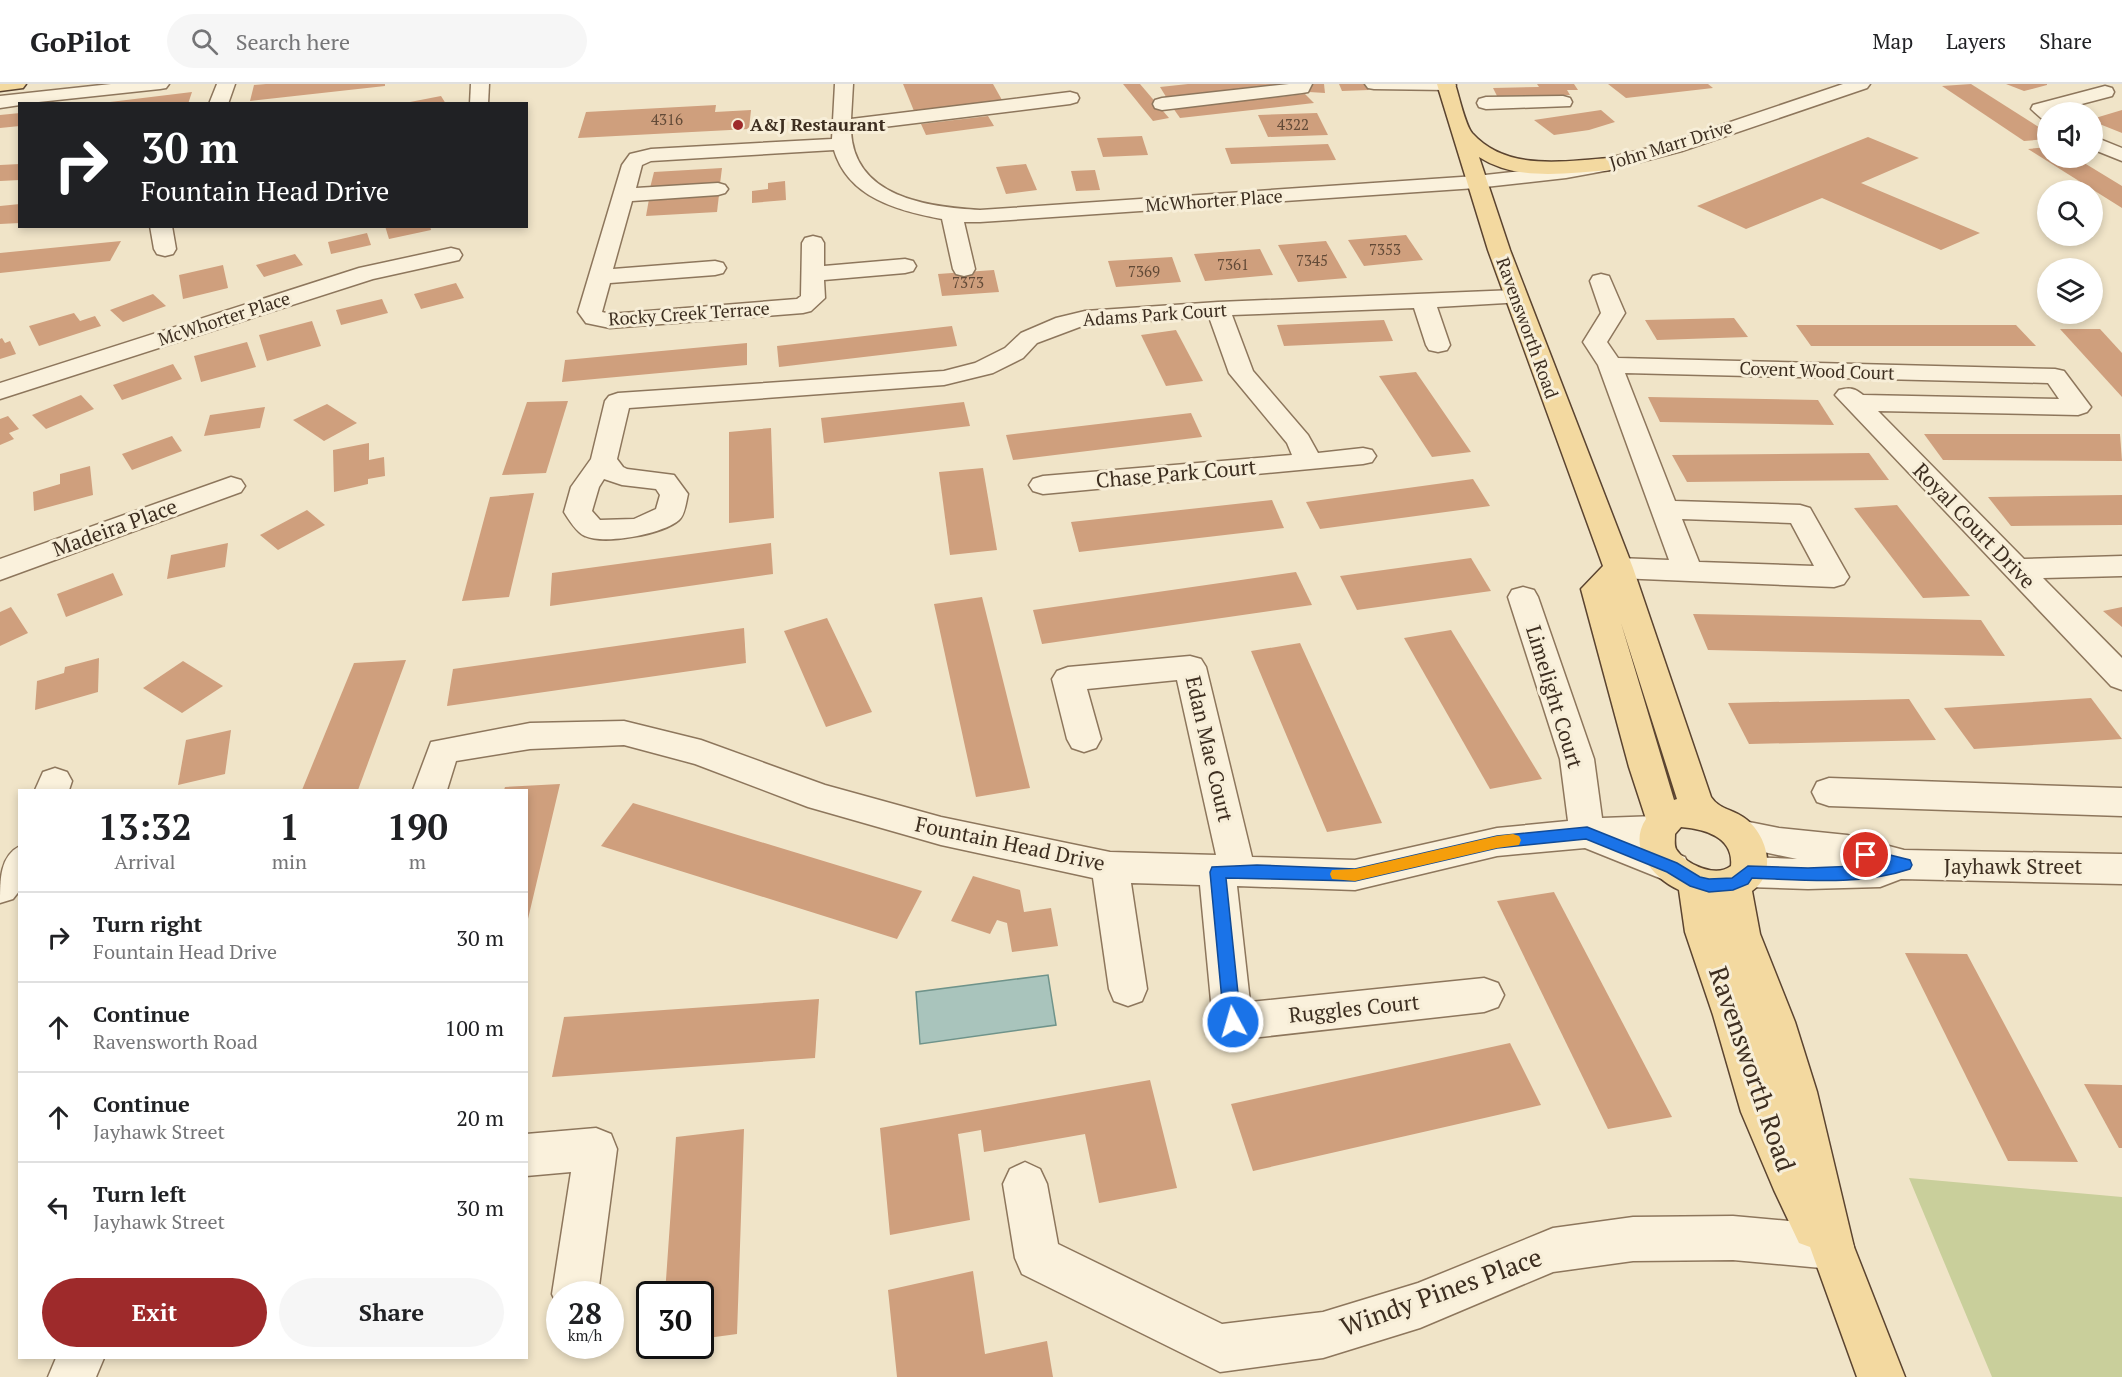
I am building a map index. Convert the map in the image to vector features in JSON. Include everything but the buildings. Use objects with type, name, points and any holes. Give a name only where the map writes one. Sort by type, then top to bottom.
[{"type":"main road","points":[[0,86],[17,84]]},
{"type":"main road","name":"Ravensworth Road","points":[[1446,85],[1515,297],[1618,568],[1695,802],[1703,814]]},
{"type":"main road","points":[[1462,134],[1493,157],[1520,166],[1543,168],[1610,164]]},
{"type":"main road","name":"Ravensworth Road","points":[[1618,568],[1596,589],[1646,766],[1660,825],[1658,849],[1712,876]]},
{"type":"main road","points":[[1660,825],[1678,813],[1703,814],[1728,825],[1739,834]]},
{"type":"main road","name":"Ravensworth Road","points":[[1712,876],[1751,859],[1746,843],[1739,834]]},
{"type":"main road","name":"Ravensworth Road","points":[[1712,876],[1704,932],[1733,1015],[1762,1112],[1814,1226],[1833,1247],[1881,1377]]},
{"type":"street","points":[[0,102],[160,84]]},
{"type":"street","points":[[219,102],[226,84]]},
{"type":"street","points":[[479,102],[480,84]]},
{"type":"street","points":[[843,135],[844,84]]},
{"type":"street","points":[[1048,84],[1074,91]]},
{"type":"street","points":[[1162,103],[1302,88],[1303,84]]},
{"type":"street","points":[[1374,84],[1446,85]]},
{"type":"street","points":[[1478,84],[1488,109],[1563,102]]},
{"type":"street","name":"John Marr Drive","points":[[1476,182],[1566,172],[1610,164],[1675,147],[1862,84]]},
{"type":"street","name":"Rocky Creek Terrace","points":[[813,243],[813,298],[803,306],[610,321],[594,318],[590,312],[633,162],[641,156],[843,135],[891,120],[995,118],[1074,91]]},
{"type":"street","points":[[2064,102],[2105,92]]},
{"type":"street","points":[[891,120],[900,140]]},
{"type":"street","name":"McWhorter Place","points":[[843,135],[848,164],[859,177],[878,192],[915,208],[952,214],[997,216],[1476,182]]},
{"type":"street","points":[[2103,147],[2122,155]]},
{"type":"street","points":[[623,195],[718,189]]},
{"type":"street","points":[[952,214],[964,269]]},
{"type":"street","points":[[161,228],[165,249]]},
{"type":"street","name":"McWhorter Place","points":[[0,391],[368,273],[451,255]]},
{"type":"street","points":[[813,274],[905,266]]},
{"type":"street","points":[[599,277],[715,268]]},
{"type":"street","points":[[1601,281],[1613,313],[1595,342],[1610,365],[1688,570]]},
{"type":"street","name":"Adams Park Court","points":[[604,459],[618,401],[944,378],[984,368],[1014,354],[1029,338],[1064,323],[1085,318],[1218,309],[1515,297]]},
{"type":"street","points":[[1421,301],[1427,309],[1437,345]]},
{"type":"street","points":[[1218,309],[1241,373],[1299,441],[1309,462]]},
{"type":"street","name":"Covent Wood Court","points":[[1610,365],[2055,376],[2078,406],[1857,403]]},
{"type":"street","name":"Royal Court Drive","points":[[1827,372],[2122,678]]},
{"type":"street","name":"Chase Park Court","points":[[1043,485],[1363,456]]},
{"type":"street","name":"Madeira Place","points":[[0,570],[231,486]]},
{"type":"street","points":[[1618,568],[1834,577],[1800,514],[1664,509]]},
{"type":"street","points":[[2015,568],[2122,566]]},
{"type":"street","name":"Limelight Court","points":[[1523,597],[1577,759],[1587,833]]},
{"type":"street","name":"Edan Mae Court","points":[[1084,739],[1068,679],[1190,667],[1227,871]]},
{"type":"street","name":"Fountain Head Drive","points":[[430,789],[443,751],[530,736],[624,733],[701,753],[819,797],[941,831],[1110,867],[1355,875],[1497,842],[1660,825]]},
{"type":"street","points":[[1829,792],[2122,802]]},
{"type":"street","name":"Fountain Head Drive","points":[[1587,833],[1712,876]]},
{"type":"street","name":"Jayhawk Street","points":[[1739,834],[1847,850],[1904,865],[2122,869]]},
{"type":"street","points":[[0,888],[18,864]]},
{"type":"street","name":"Jayhawk Street","points":[[1712,876],[1880,872],[1904,865]]},
{"type":"street","points":[[1110,867],[1128,989]]},
{"type":"street","name":"Ruggles Court","points":[[1227,871],[1233,1022],[1484,995]]},
{"type":"street","points":[[528,1155],[596,1149],[577,1281]]},
{"type":"street","name":"Windy Pines Place","points":[[1025,1184],[1038,1258],[1220,1348],[1323,1335],[1420,1305],[1553,1250],[1633,1239],[1733,1238],[1833,1247]]},
{"type":"street","points":[[72,1377],[80,1359]]},
{"type":"green space","points":[[1909,1178],[2122,1197],[2122,1377],[1992,1377]]},
{"type":"water","points":[[1048,975],[1056,1025],[920,1044],[916,992]]},
{"type":"slow traffic","points":[[1338,874],[1355,875],[1513,840]]},
{"type":"place","name":"A&J Restaurant","points":[[738,125]]},
{"type":"route","points":[[1233,1022],[1217,872],[1237,870],[1355,875],[1497,842],[1587,833],[1672,868],[1696,882],[1709,885],[1733,884],[1743,879],[1748,872],[1808,874],[1880,872],[1904,865],[1866,855]]}]
